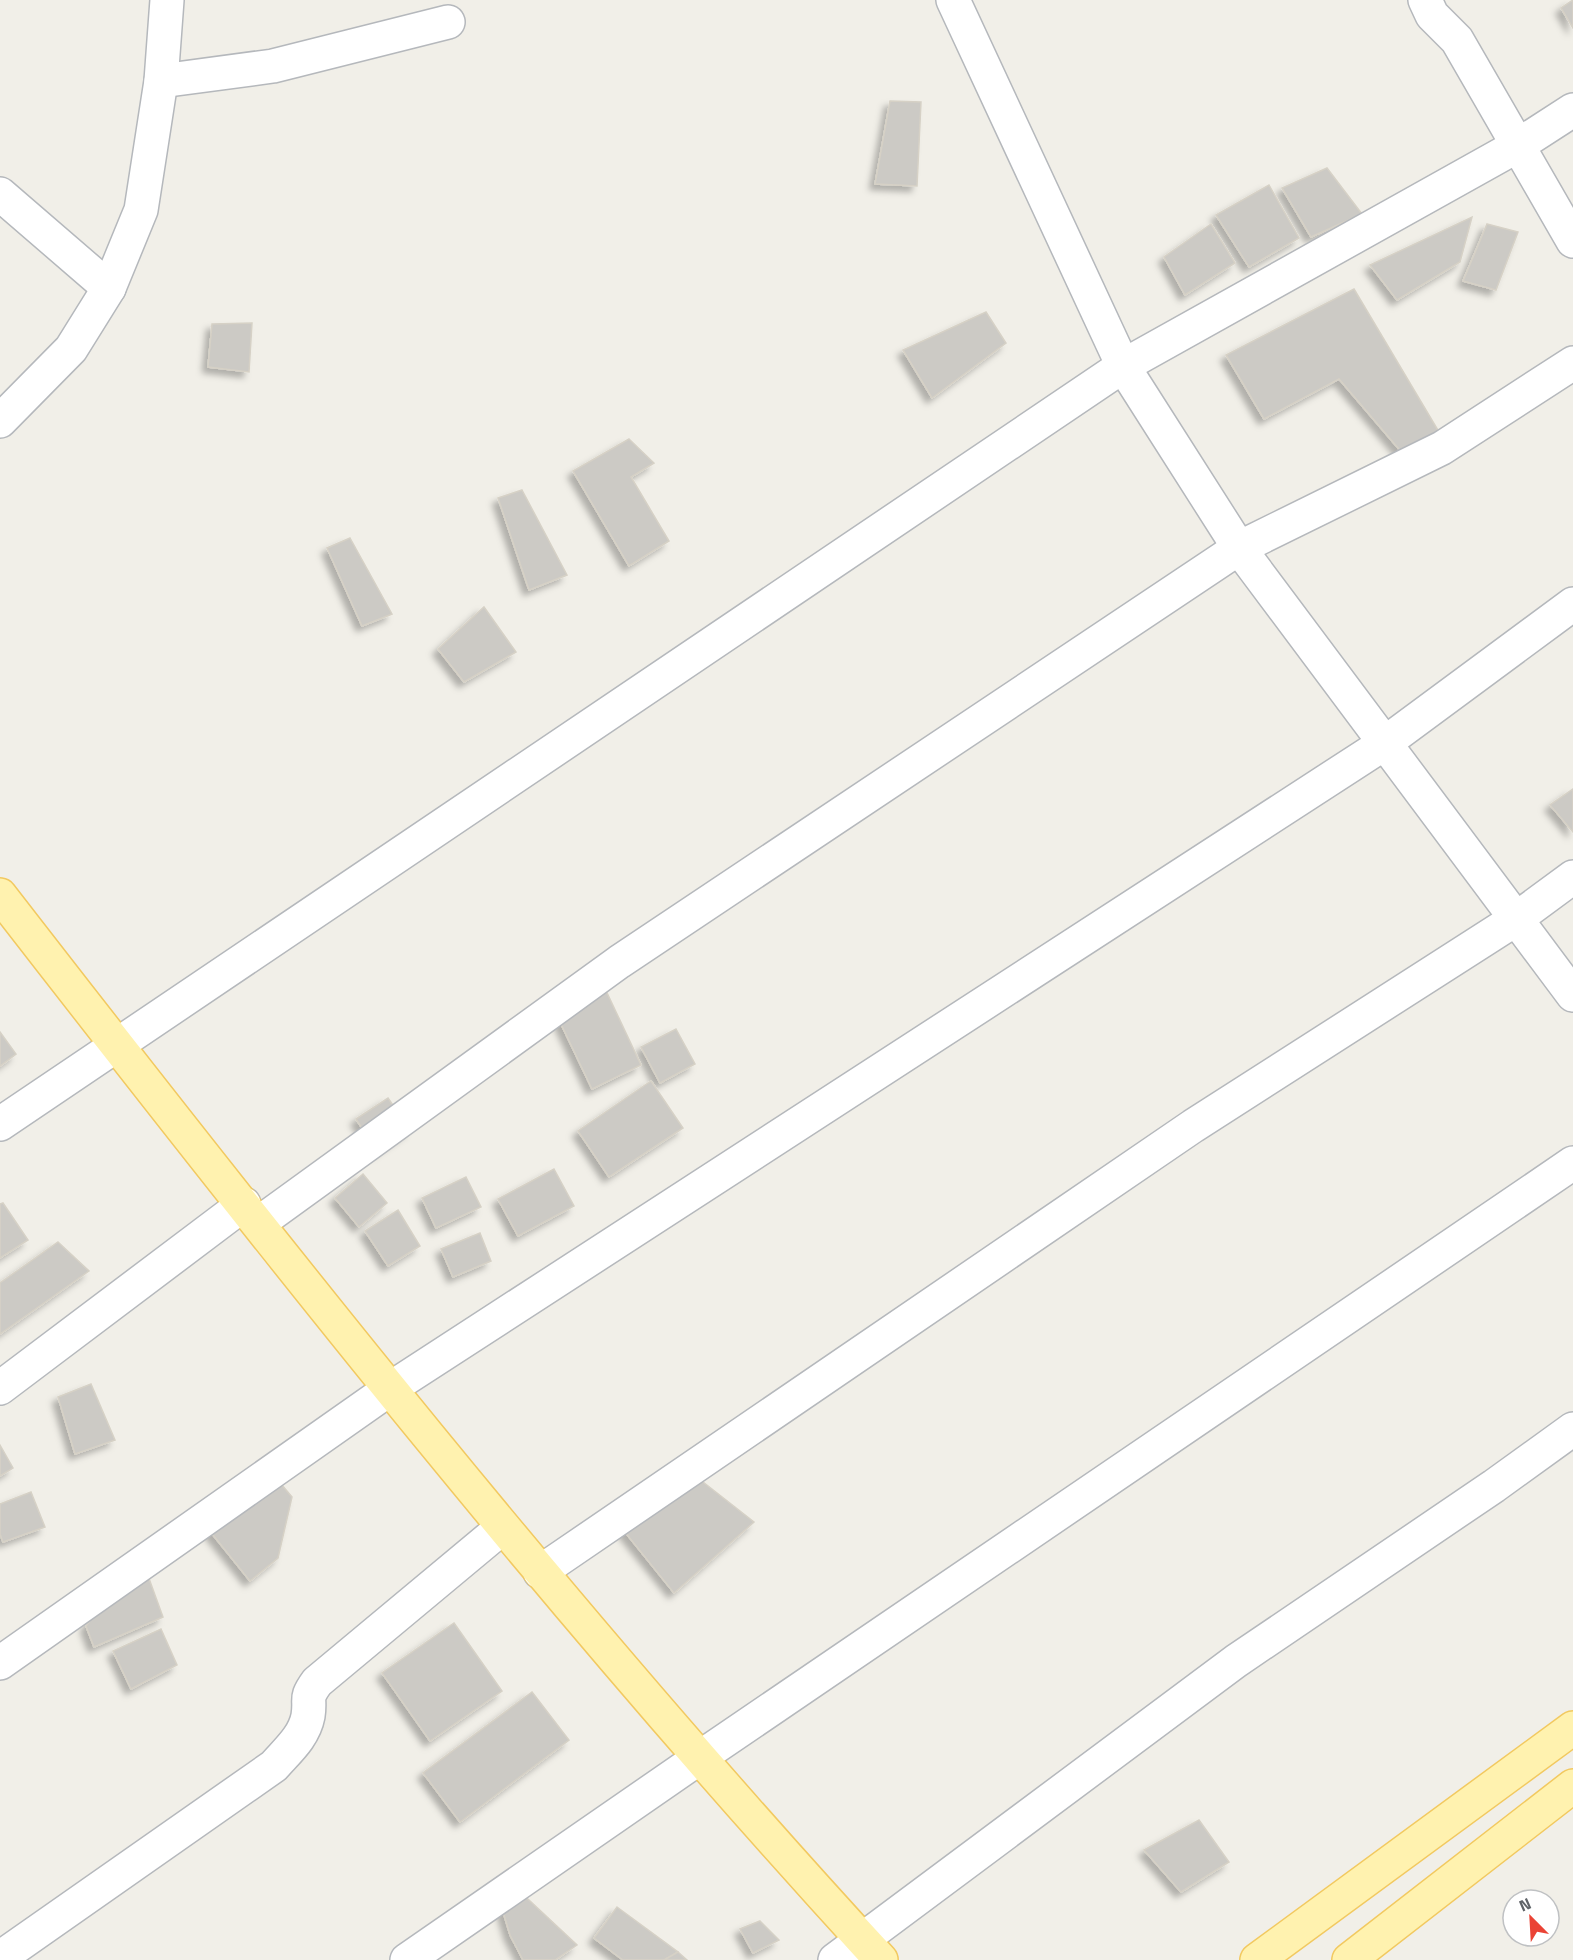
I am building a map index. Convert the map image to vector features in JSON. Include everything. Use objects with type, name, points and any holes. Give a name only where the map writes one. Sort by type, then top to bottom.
[{"type":"main road","points":[[0,896],[391,1389],[540,1572],[699,1758],[872,1950]]},
{"type":"main road","points":[[1257,1960],[1573,1728]]},
{"type":"main road","points":[[1349,1960],[1573,1786]]},
{"type":"street","points":[[0,421],[71,349],[109,288],[141,210],[161,81],[167,0]]},
{"type":"street","points":[[953,0],[1123,366],[1239,548],[1573,995]]},
{"type":"street","points":[[1425,0],[1432,15],[1457,40],[1573,241]]},
{"type":"street","points":[[161,81],[273,66],[448,22]]},
{"type":"street","points":[[0,1124],[1123,366],[1518,146],[1573,110]]},
{"type":"street","points":[[0,194],[109,288]]},
{"type":"street","points":[[0,1388],[619,962],[1239,548],[1442,448],[1573,363]]},
{"type":"street","points":[[0,1663],[391,1389],[1385,743],[1573,604]]},
{"type":"street","points":[[540,1572],[1193,1126],[1516,919],[1573,876]]},
{"type":"street","points":[[407,1960],[699,1758],[1573,1163]]},
{"type":"street","points":[[835,1960],[872,1950],[1236,1661],[1494,1486],[1573,1429]]},
{"type":"street","points":[[0,1958],[274,1766],[300,1737],[308,1716],[307,1696],[317,1682],[503,1527]]},
{"type":"building","points":[[1573,0],[1573,28],[1561,8]]},
{"type":"building","points":[[890,101],[921,102],[917,186],[875,184]]},
{"type":"building","points":[[1327,168],[1362,214],[1311,237],[1282,188]]},
{"type":"building","points":[[1269,185],[1299,238],[1249,267],[1216,215]]},
{"type":"building","points":[[1472,217],[1460,262],[1397,300],[1370,265]]},
{"type":"building","points":[[1211,224],[1235,263],[1185,295],[1164,257]]},
{"type":"building","points":[[1487,224],[1518,232],[1496,290],[1463,281]]},
{"type":"building","points":[[1354,289],[1442,437],[1404,455],[1339,379],[1264,419],[1226,355]]},
{"type":"building","points":[[986,312],[1006,343],[932,398],[903,350]]},
{"type":"building","points":[[252,323],[249,372],[208,367],[212,324]]},
{"type":"building","points":[[629,439],[654,463],[631,477],[669,541],[629,566],[573,471]]},
{"type":"building","points":[[522,490],[567,575],[529,590],[498,498]]},
{"type":"building","points":[[350,538],[392,614],[362,626],[327,548]]},
{"type":"building","points":[[484,607],[516,652],[464,682],[438,649]]},
{"type":"building","points":[[1573,789],[1573,832],[1550,805]]},
{"type":"building","points":[[601,980],[641,1065],[592,1089],[551,1003]]},
{"type":"building","points":[[676,1029],[695,1064],[660,1083],[641,1047]]},
{"type":"building","points":[[0,1032],[16,1054],[0,1066]]},
{"type":"building","points":[[651,1081],[683,1128],[609,1177],[578,1131]]},
{"type":"building","points":[[388,1098],[410,1130],[377,1152],[356,1119]]},
{"type":"building","points":[[554,1169],[574,1206],[518,1236],[498,1199]]},
{"type":"building","points":[[363,1174],[387,1203],[359,1227],[335,1198]]},
{"type":"building","points":[[466,1177],[481,1207],[436,1228],[422,1198]]},
{"type":"building","points":[[3,1203],[28,1240],[0,1258],[0,1204]]},
{"type":"building","points":[[398,1210],[420,1246],[388,1266],[365,1231]]},
{"type":"building","points":[[480,1233],[491,1261],[453,1277],[441,1249]]},
{"type":"building","points":[[58,1242],[89,1271],[0,1334],[0,1283]]},
{"type":"building","points":[[91,1384],[115,1440],[75,1454],[58,1397]]},
{"type":"building","points":[[0,1445],[13,1468],[0,1476]]},
{"type":"building","points":[[689,1471],[754,1522],[674,1593],[616,1521]]},
{"type":"building","points":[[271,1472],[292,1497],[278,1558],[250,1581],[205,1525]]},
{"type":"building","points":[[31,1492],[45,1527],[3,1542],[0,1534],[0,1504]]},
{"type":"building","points":[[143,1562],[163,1617],[94,1647],[86,1626],[124,1575]]},
{"type":"building","points":[[454,1623],[502,1691],[430,1741],[382,1673]]},
{"type":"building","points":[[161,1629],[177,1665],[131,1689],[113,1651]]},
{"type":"building","points":[[532,1692],[569,1740],[460,1822],[423,1773]]},
{"type":"building","points":[[1199,1820],[1229,1862],[1181,1892],[1144,1850]]},
{"type":"building","points":[[514,1886],[577,1945],[555,1960],[523,1960],[510,1935],[501,1905]]},
{"type":"building","points":[[617,1907],[678,1952],[664,1960],[623,1960],[594,1938]]},
{"type":"building","points":[[760,1921],[779,1940],[753,1953],[740,1929]]},
{"type":"building","points":[[678,1952],[687,1960],[664,1960]]}]
